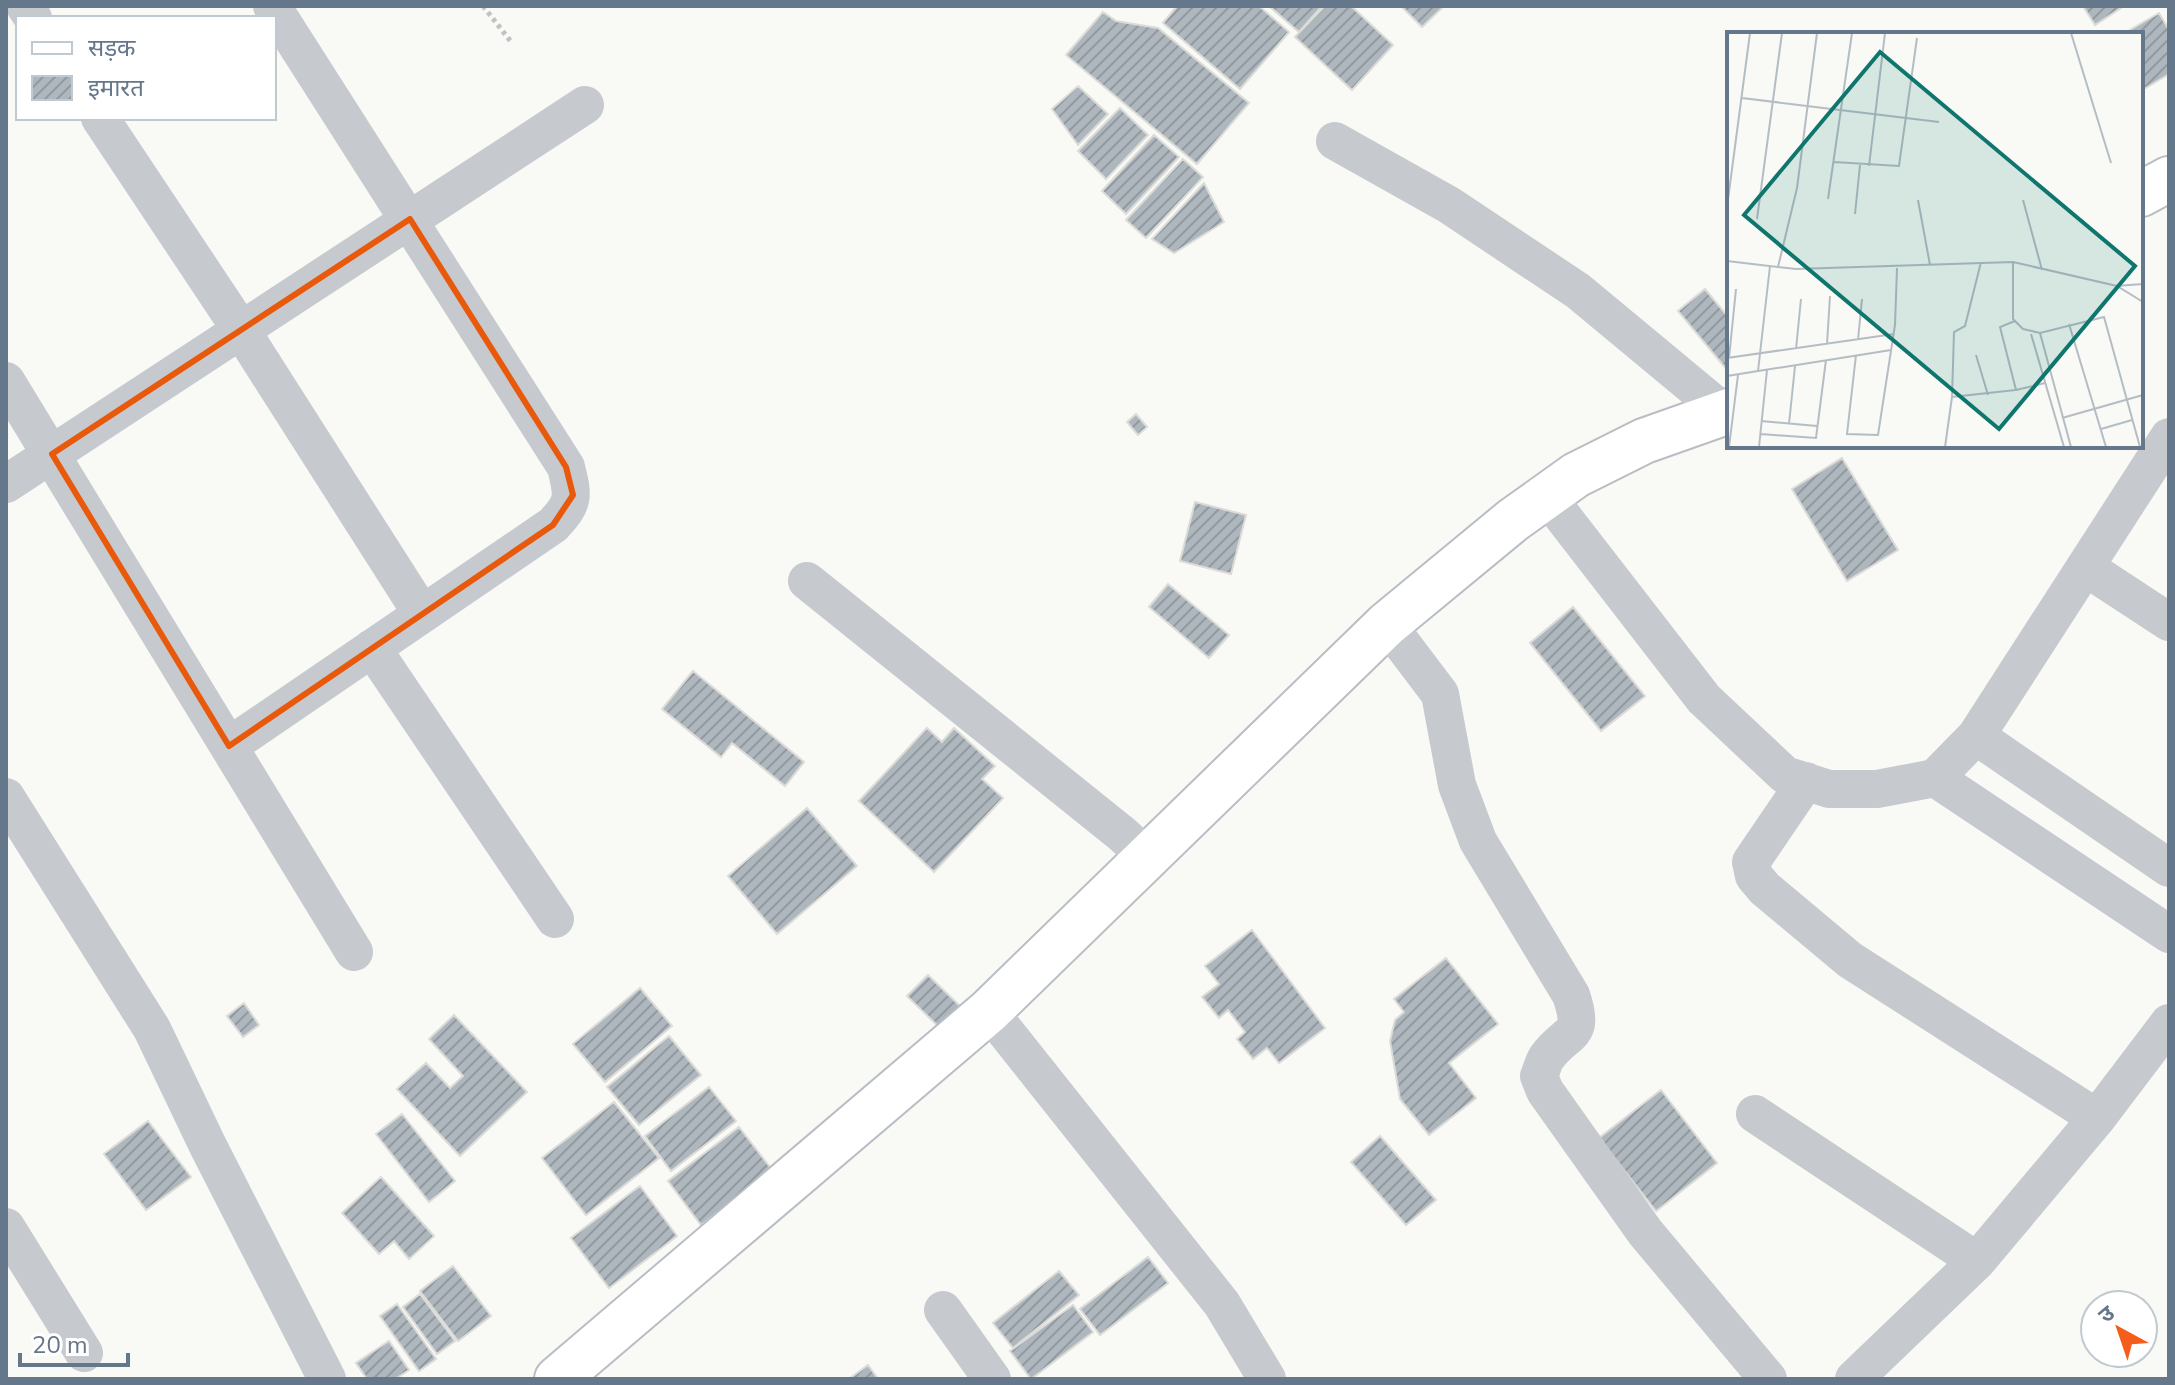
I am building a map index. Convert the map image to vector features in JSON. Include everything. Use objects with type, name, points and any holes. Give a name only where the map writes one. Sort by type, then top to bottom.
[{"type":"main road","points":[[557,1379],[989,1011],[1387,624],[1561,485],[1644,441],[1727,412]]},
{"type":"street","points":[[229,746],[553,525],[567,511],[573,495],[566,467],[272,6]]},
{"type":"street","points":[[6,484],[585,105]]},
{"type":"street","points":[[101,120],[241,330],[422,614]]},
{"type":"street","points":[[1335,141],[1449,205],[1578,291],[1727,412]]},
{"type":"street","points":[[6,381],[354,952]]},
{"type":"street","points":[[1561,485],[1704,699],[1785,775],[1829,789],[1877,789],[1935,778],[1976,736],[2169,437]]},
{"type":"street","points":[[2085,567],[2169,622]]},
{"type":"street","points":[[807,581],[1147,857]]},
{"type":"street","points":[[1387,624],[1440,694],[1457,785],[1478,841],[1571,995],[1578,1015],[1574,1032],[1546,1057],[1539,1076],[1545,1091],[1645,1232],[1768,1379]]},
{"type":"street","points":[[372,648],[555,919]]},
{"type":"street","points":[[1976,736],[2169,868]]},
{"type":"street","points":[[1935,778],[2169,934]]},
{"type":"street","points":[[1806,781],[1751,862],[1754,876],[1765,889],[1850,960],[2097,1118]]},
{"type":"street","points":[[6,797],[152,1029],[327,1379]]},
{"type":"street","points":[[989,1011],[1222,1304],[1249,1370]]},
{"type":"street","points":[[1854,1379],[1977,1261],[2097,1118],[2169,1023]]},
{"type":"street","points":[[1755,1114],[1977,1261]]},
{"type":"street","points":[[6,1227],[84,1353]]},
{"type":"street","points":[[943,1310],[992,1379]]},
{"type":"path","points":[[483,6],[512,43]]},
{"type":"highlighted area","points":[[410,219],[566,467],[573,495],[553,525],[229,746],[52,454]]},
{"type":"building","points":[[1177,6],[1259,6],[1289,32],[1240,89],[1163,23]]},
{"type":"building","points":[[1269,6],[1322,6],[1299,32]]},
{"type":"building","points":[[1325,6],[1351,6],[1393,45],[1352,90],[1295,37]]},
{"type":"building","points":[[1401,6],[1444,6],[1422,27]]},
{"type":"building","points":[[2083,6],[2124,6],[2095,25]]},
{"type":"building","points":[[1103,12],[1116,21],[1158,28],[1249,103],[1197,164],[1066,55]]},
{"type":"building","points":[[2159,13],[2169,30],[2169,74],[2144,89],[2143,32],[2126,32]]},
{"type":"building","points":[[1078,86],[1108,114],[1078,145],[1052,109]]},
{"type":"building","points":[[1120,108],[1148,135],[1106,179],[1078,151]]},
{"type":"building","points":[[1154,135],[1179,157],[1126,214],[1102,191]]},
{"type":"building","points":[[1183,159],[1203,177],[1146,238],[1126,220]]},
{"type":"building","points":[[1204,183],[1224,222],[1174,253],[1152,239]]},
{"type":"building","points":[[1705,289],[1727,316],[1727,370],[1678,311]]},
{"type":"building","points":[[1136,414],[1147,427],[1138,435],[1127,422]]},
{"type":"building","points":[[1842,458],[1898,550],[1847,581],[1792,489]]},
{"type":"building","points":[[1195,502],[1246,515],[1231,574],[1180,561]]},
{"type":"building","points":[[1168,584],[1229,635],[1209,658],[1149,607]]},
{"type":"building","points":[[1573,607],[1645,696],[1601,731],[1530,643]]},
{"type":"building","points":[[693,671],[804,762],[785,786],[732,743],[721,757],[662,709]]},
{"type":"building","points":[[927,728],[942,742],[954,728],[995,766],[982,779],[1003,798],[934,872],[859,801]]},
{"type":"building","points":[[807,808],[857,866],[777,934],[728,876]]},
{"type":"building","points":[[1252,930],[1325,1028],[1279,1063],[1267,1048],[1253,1059],[1237,1039],[1245,1032],[1228,1010],[1219,1018],[1202,997],[1219,984],[1205,966]]},
{"type":"building","points":[[1446,958],[1498,1024],[1449,1063],[1476,1098],[1429,1135],[1400,1099],[1390,1041],[1395,1020],[1404,1012],[1394,999]]},
{"type":"building","points":[[928,975],[960,1006],[939,1027],[907,996]]},
{"type":"building","points":[[640,988],[672,1026],[605,1082],[573,1044]]},
{"type":"building","points":[[244,1003],[259,1025],[243,1037],[227,1016]]},
{"type":"building","points":[[454,1015],[527,1092],[460,1156],[397,1089],[426,1063],[450,1088],[463,1076],[429,1039]]},
{"type":"building","points":[[669,1036],[701,1075],[639,1125],[607,1087]]},
{"type":"building","points":[[709,1087],[736,1121],[671,1171],[645,1136]]},
{"type":"building","points":[[1661,1090],[1717,1163],[1656,1211],[1599,1138]]},
{"type":"building","points":[[614,1102],[659,1158],[586,1215],[542,1158]]},
{"type":"building","points":[[402,1114],[455,1181],[429,1202],[376,1134]]},
{"type":"building","points":[[148,1121],[191,1177],[146,1210],[104,1154]]},
{"type":"building","points":[[739,1127],[773,1171],[701,1225],[668,1181]]},
{"type":"building","points":[[1380,1136],[1436,1200],[1406,1225],[1351,1162]]},
{"type":"building","points":[[381,1177],[434,1236],[409,1259],[394,1241],[379,1254],[342,1213]]},
{"type":"building","points":[[640,1186],[677,1236],[609,1288],[571,1238]]},
{"type":"building","points":[[1148,1257],[1168,1283],[1100,1335],[1080,1309]]},
{"type":"building","points":[[453,1266],[491,1316],[458,1341],[420,1291]]},
{"type":"building","points":[[1059,1271],[1079,1295],[1013,1348],[993,1323]]},
{"type":"building","points":[[420,1294],[455,1341],[437,1354],[403,1307]]},
{"type":"building","points":[[397,1304],[436,1359],[419,1371],[380,1316]]},
{"type":"building","points":[[1073,1305],[1093,1332],[1031,1379],[1010,1351]]},
{"type":"building","points":[[389,1341],[409,1370],[395,1379],[367,1379],[356,1363]]},
{"type":"building","points":[[868,1365],[878,1379],[849,1379]]}]
